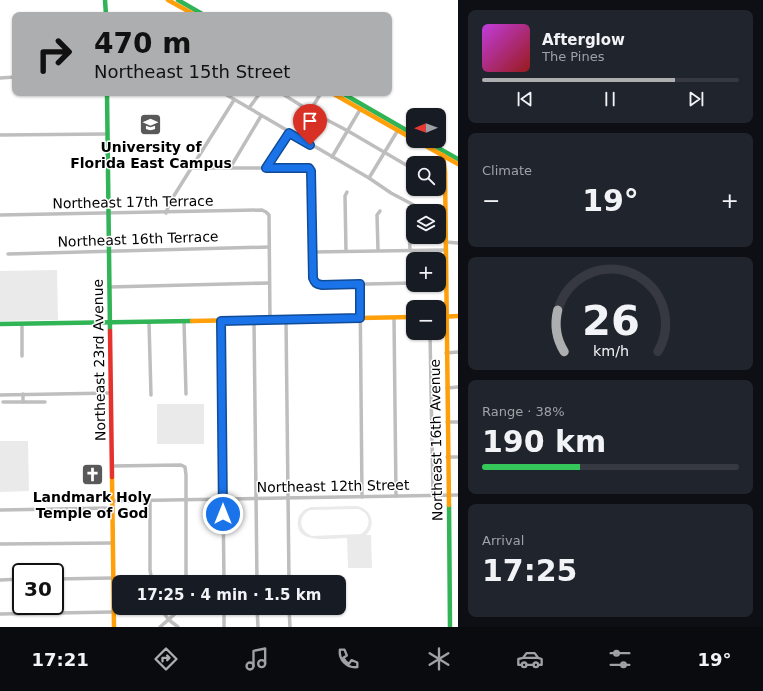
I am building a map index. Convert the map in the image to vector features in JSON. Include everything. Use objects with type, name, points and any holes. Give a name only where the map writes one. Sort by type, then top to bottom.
[{"type":"main road","points":[[105,0],[106,12]]},
{"type":"main road","points":[[168,0],[189,12]]},
{"type":"main road","points":[[178,0],[199,12]]},
{"type":"main road","name":"Northeast 23rd Avenue","points":[[107,96],[113,575]]},
{"type":"main road","points":[[338,96],[406,131]]},
{"type":"main road","points":[[346,96],[362,107]]},
{"type":"main road","points":[[399,128],[406,134]]},
{"type":"main road","points":[[432,148],[458,159]]},
{"type":"main road","points":[[436,148],[458,164]]},
{"type":"main road","name":"Northeast 16th Avenue","points":[[445,244],[445,250]]},
{"type":"main road","points":[[446,317],[458,316]]},
{"type":"main road","points":[[0,324],[149,323],[184,321],[406,317]]},
{"type":"main road","name":"Northeast 16th Avenue","points":[[446,340],[450,627]]},
{"type":"main road","name":"Northeast 23rd Avenue","points":[[114,615],[114,627]]},
{"type":"street","points":[[0,78],[12,77]]},
{"type":"street","points":[[228,96],[412,204]]},
{"type":"street","points":[[249,108],[258,96]]},
{"type":"street","points":[[286,96],[406,165]]},
{"type":"street","points":[[310,111],[318,96]]},
{"type":"street","points":[[166,213],[170,202],[234,100]]},
{"type":"street","points":[[332,157],[362,107]]},
{"type":"street","points":[[230,168],[261,116]]},
{"type":"street","points":[[369,178],[399,128]]},
{"type":"street","points":[[266,168],[289,133]]},
{"type":"street","points":[[0,135],[107,134]]},
{"type":"street","points":[[192,168],[309,168],[311,171],[312,252],[313,278],[315,283],[322,285],[406,283]]},
{"type":"street","points":[[346,251],[345,196],[347,192]]},
{"type":"street","name":"Northeast 17th Terrace","points":[[0,215],[166,213],[257,210],[266,212],[268,215],[269,247]]},
{"type":"street","points":[[378,250],[377,215],[380,210]]},
{"type":"street","points":[[446,242],[458,243]]},
{"type":"street","points":[[410,244],[410,250]]},
{"type":"street","points":[[269,247],[270,320]]},
{"type":"street","name":"Northeast 16th Terrace","points":[[8,254],[109,250],[269,247]]},
{"type":"street","points":[[312,252],[445,250]]},
{"type":"street","points":[[109,287],[269,283]]},
{"type":"street","points":[[360,284],[362,497]]},
{"type":"street","points":[[394,318],[396,496]]},
{"type":"street","points":[[286,320],[289,575]]},
{"type":"street","points":[[184,321],[186,394]]},
{"type":"street","points":[[221,321],[224,575]]},
{"type":"street","points":[[254,321],[257,575]]},
{"type":"street","points":[[149,323],[151,395]]},
{"type":"street","points":[[22,324],[22,356]]},
{"type":"street","points":[[430,340],[433,495]]},
{"type":"street","points":[[446,353],[458,352]]},
{"type":"street","points":[[447,388],[458,387]]},
{"type":"street","points":[[0,395],[111,393]]},
{"type":"street","points":[[23,394],[23,402]]},
{"type":"street","points":[[3,402],[45,402]]},
{"type":"street","points":[[447,422],[458,422]]},
{"type":"street","points":[[448,457],[458,457]]},
{"type":"street","points":[[112,466],[184,466],[186,470],[186,575]]},
{"type":"street","name":"Northeast 12th Street","points":[[112,501],[458,495]]},
{"type":"street","points":[[150,501],[151,575]]},
{"type":"street","points":[[0,510],[112,508]]},
{"type":"street","points":[[0,544],[113,543]]},
{"type":"street","points":[[64,579],[112,578]]},
{"type":"street","points":[[0,580],[12,579]]},
{"type":"street","points":[[0,614],[112,612]]},
{"type":"street","points":[[165,615],[178,627]]},
{"type":"street","points":[[160,627],[174,615]]},
{"type":"street","points":[[224,615],[224,627]]},
{"type":"street","points":[[257,615],[258,627]]},
{"type":"street","points":[[289,615],[290,627]]},
{"type":"shaded area","points":[[57,270],[58,320],[0,321],[0,271]]},
{"type":"shaded area","points":[[157,404],[204,404],[204,444],[157,444]]},
{"type":"shaded area","points":[[0,441],[28,441],[29,491],[0,492]]},
{"type":"shaded area","points":[[357,506],[366,510],[372,522],[366,535],[371,535],[372,568],[348,568],[347,538],[314,538],[306,536],[300,532],[298,526],[299,516],[304,510],[311,507]],"holes":[[[358,509],[368,517],[368,524],[365,531],[361,534],[312,536],[304,531],[301,524],[303,516],[310,510]]]},
{"type":"traffic: fast","points":[[105,0],[106,12]]},
{"type":"traffic: fast","points":[[178,0],[199,12]]},
{"type":"traffic: fast","points":[[107,96],[110,331]]},
{"type":"traffic: fast","points":[[347,96],[406,130]]},
{"type":"traffic: fast","points":[[438,148],[458,159]]},
{"type":"traffic: fast","points":[[0,324],[192,321]]},
{"type":"traffic: fast","points":[[449,505],[450,627]]},
{"type":"traffic: slow","points":[[168,0],[190,12]]},
{"type":"traffic: slow","points":[[337,96],[406,135]]},
{"type":"traffic: slow","points":[[429,148],[458,164]]},
{"type":"traffic: slow","points":[[443,155],[445,172],[449,505]]},
{"type":"traffic: slow","points":[[446,317],[458,316]]},
{"type":"traffic: slow","points":[[192,321],[406,317]]},
{"type":"traffic: slow","points":[[112,477],[114,627]]},
{"type":"traffic: jam","points":[[110,331],[112,477]]},
{"type":"place","name":"University of Florida East Campus","points":[[151,125]]},
{"type":"place","name":"Landmark Holy Temple of God","points":[[92,475]]},
{"type":"route","points":[[223,514],[221,321],[360,318],[360,284],[322,285],[314,282],[311,171],[309,168],[303,167],[266,168],[289,133],[310,145]]}]
